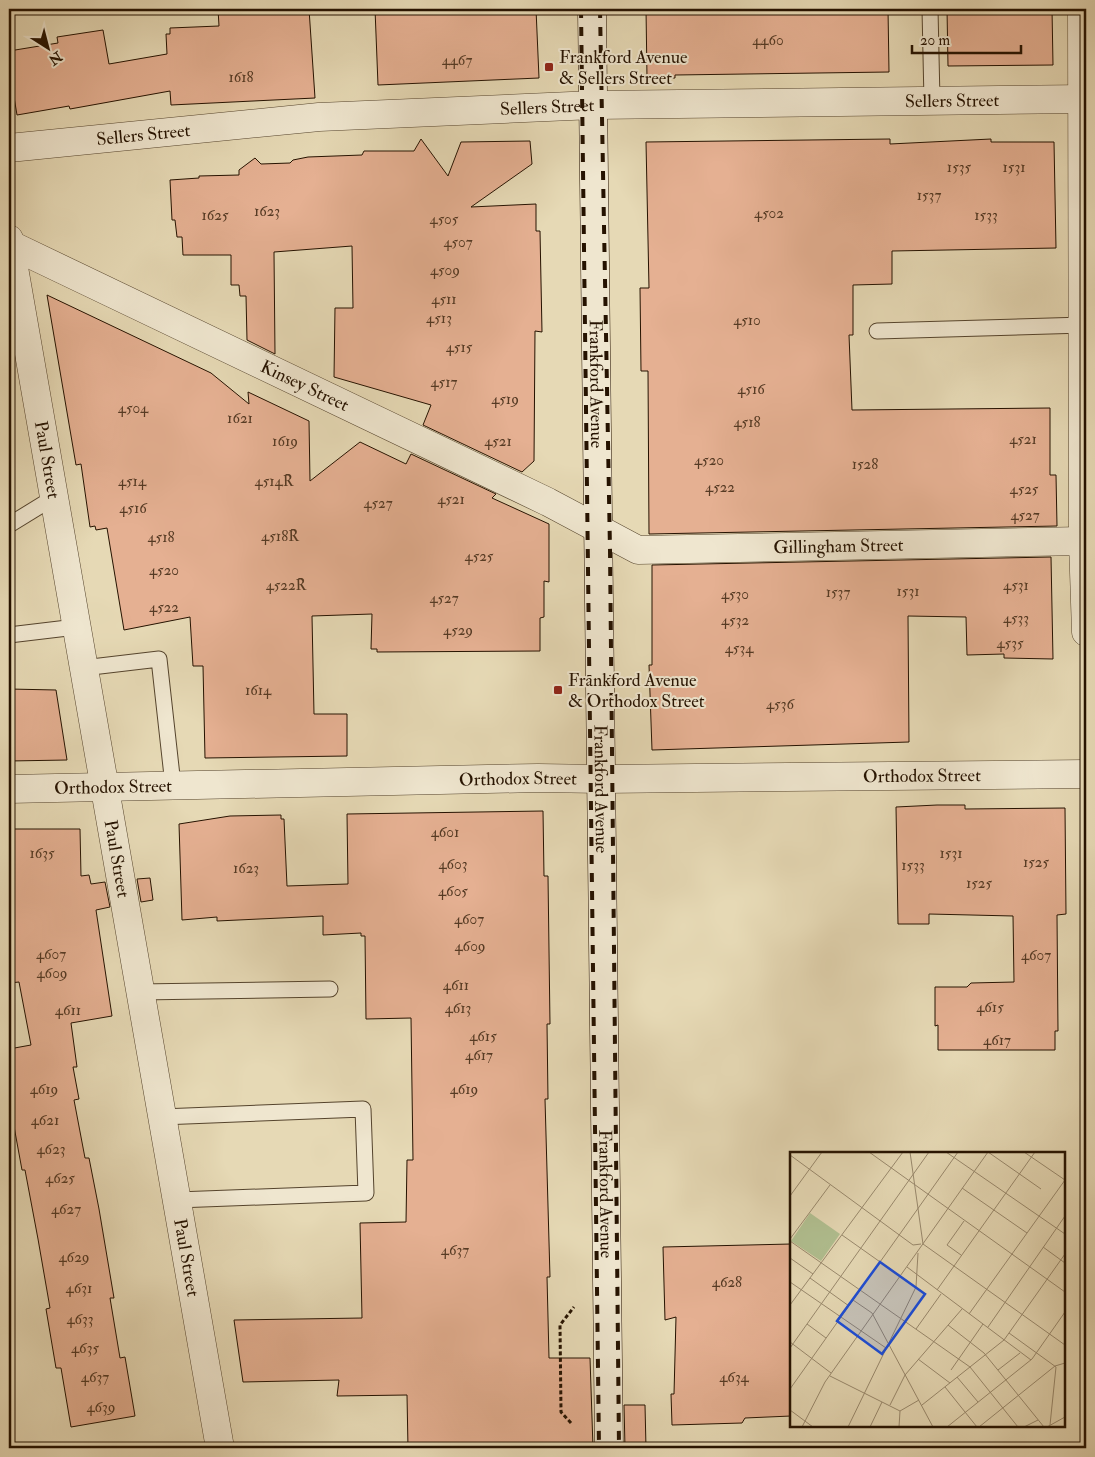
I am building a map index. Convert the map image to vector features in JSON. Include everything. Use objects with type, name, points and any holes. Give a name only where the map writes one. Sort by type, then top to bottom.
[{"type":"street","name":"Frankford Avenue","points":[[592,9],[609,1448]]},
{"type":"street","points":[[1082,9],[1085,392],[1083,541],[1086,632]]},
{"type":"street","name":"Sellers Street","points":[[9,148],[319,117],[594,105],[1084,99]]},
{"type":"street","name":"Kinsey Street","points":[[9,242],[539,497],[599,530]]},
{"type":"street","name":"Paul Street","points":[[9,242],[220,1448]]},
{"type":"street","name":"Gillingham Street","points":[[599,530],[638,550],[1083,541]]},
{"type":"street","name":"Orthodox Street","points":[[9,789],[528,778],[602,779],[1086,774]]},
{"type":"lane","points":[[930,9],[932,101]]},
{"type":"lane","points":[[877,331],[1084,325]]},
{"type":"lane","points":[[9,525],[53,498]]},
{"type":"lane","points":[[9,635],[76,627]]},
{"type":"lane","points":[[83,668],[159,659],[172,785]]},
{"type":"lane","points":[[139,992],[330,989]]},
{"type":"lane","points":[[161,1117],[363,1109],[366,1193],[177,1200]]},
{"type":"path","points":[[560,1325],[561,1412],[571,1423]]},
{"type":"building","points":[[218,9],[309,9],[315,98],[171,105],[170,91],[70,109],[69,106],[17,115],[9,67],[9,51],[58,43],[57,37],[103,30],[109,64],[167,54],[166,34],[170,34],[170,28],[219,26]]},
{"type":"building","points":[[375,9],[536,9],[539,78],[378,85]]},
{"type":"building","points":[[646,9],[888,9],[889,72],[675,75],[675,78],[647,78]]},
{"type":"building","points":[[947,9],[1052,9],[1053,65],[948,66]]},
{"type":"building","points":[[421,139],[448,176],[461,142],[530,141],[532,164],[471,207],[536,204],[536,231],[540,231],[542,332],[535,331],[534,461],[522,472],[423,425],[431,405],[334,377],[335,308],[353,308],[352,246],[274,252],[275,354],[247,340],[246,296],[240,296],[239,285],[231,285],[231,255],[183,255],[182,237],[177,237],[175,220],[172,220],[170,180],[199,178],[199,176],[239,175],[239,170],[255,158],[261,164],[290,163],[293,160],[308,157],[362,155],[364,151],[414,151]]},
{"type":"building","points":[[890,139],[890,144],[991,139],[991,142],[1054,142],[1056,248],[892,251],[892,284],[853,285],[853,335],[849,335],[852,410],[1050,408],[1050,475],[1056,475],[1057,526],[649,534],[648,371],[641,371],[640,288],[649,288],[646,142]]},
{"type":"building","points":[[47,295],[211,373],[249,404],[248,392],[309,421],[310,481],[360,442],[406,464],[411,454],[496,494],[492,498],[549,524],[549,582],[544,581],[544,617],[540,618],[540,651],[377,652],[377,649],[371,649],[372,614],[312,616],[314,714],[347,714],[347,756],[205,758],[203,666],[193,666],[190,617],[124,630],[107,528],[96,530],[95,526],[90,527],[81,464],[76,465]]},
{"type":"building","points":[[1051,557],[1053,659],[1004,658],[1004,654],[967,655],[966,617],[908,616],[909,742],[652,750],[649,665],[652,665],[652,565]]},
{"type":"building","points":[[9,689],[56,690],[67,760],[9,761]]},
{"type":"building","points":[[965,805],[965,809],[1065,808],[1066,914],[1057,915],[1058,1031],[1055,1031],[1055,1050],[938,1050],[938,1025],[935,1026],[935,987],[967,987],[971,983],[1014,982],[1013,916],[929,914],[929,924],[898,924],[896,807]]},
{"type":"building","points":[[543,811],[544,876],[548,876],[550,1024],[547,1024],[548,1099],[545,1099],[550,1277],[547,1277],[549,1358],[590,1358],[593,1448],[408,1448],[407,1395],[337,1396],[339,1380],[243,1382],[234,1320],[362,1318],[360,1223],[406,1222],[407,1160],[413,1160],[411,1018],[366,1019],[365,936],[361,936],[361,933],[323,935],[323,916],[217,921],[217,917],[182,920],[179,824],[230,816],[281,815],[281,819],[284,819],[287,886],[348,884],[347,814]]},
{"type":"building","points":[[9,829],[80,829],[81,876],[89,875],[91,884],[105,882],[110,907],[96,910],[112,1016],[71,1023],[77,1067],[73,1067],[79,1099],[74,1100],[85,1158],[89,1158],[99,1209],[114,1298],[110,1298],[120,1358],[125,1357],[135,1416],[71,1427],[61,1368],[56,1368],[46,1309],[50,1308],[38,1239],[25,1170],[22,1170],[11,1110],[14,1110],[9,1076],[9,1049],[31,1045],[19,982],[9,983]]},
{"type":"building","points":[[150,878],[153,900],[141,902],[137,879]]},
{"type":"building","points":[[790,1244],[790,1416],[745,1418],[742,1423],[672,1425],[671,1394],[674,1394],[676,1317],[665,1320],[663,1247]]},
{"type":"building","points":[[624,1405],[645,1405],[646,1448],[625,1448]]},
{"type":"railway","points":[[581,9],[599,1448]]},
{"type":"railway","points":[[600,9],[610,550],[619,1448]]},
{"type":"place","name":"Frankford Avenue & Sellers Street","points":[[549,67]]},
{"type":"place","name":"Frankford Avenue & Orthodox Street","points":[[558,690]]}]
